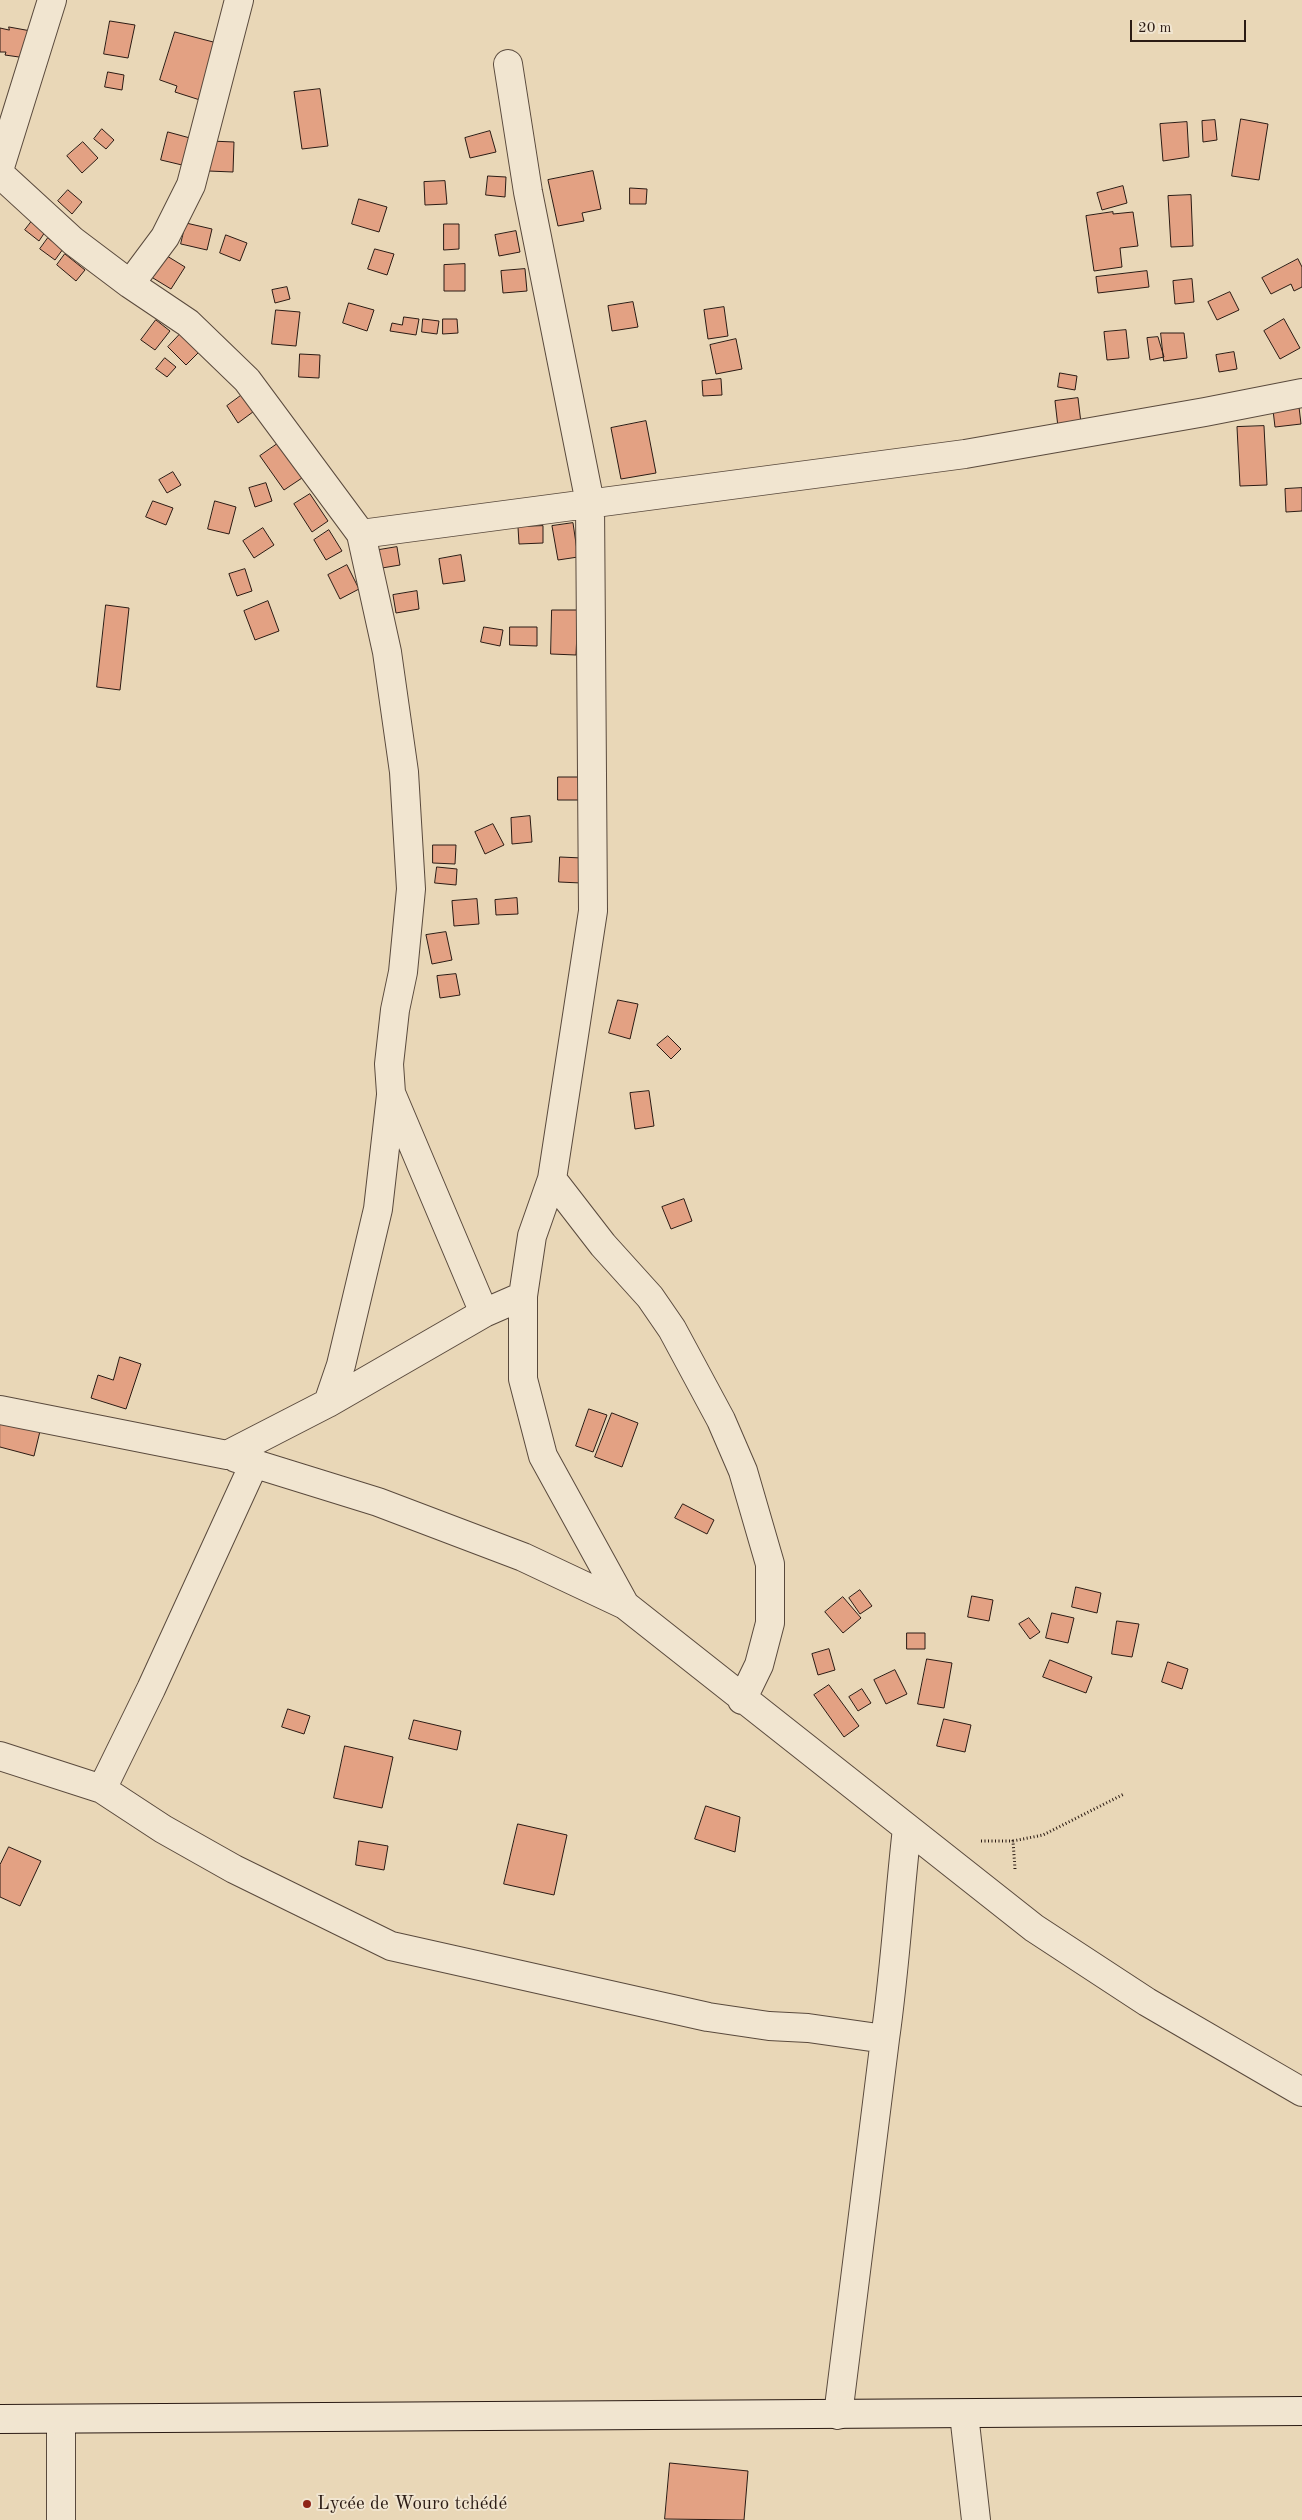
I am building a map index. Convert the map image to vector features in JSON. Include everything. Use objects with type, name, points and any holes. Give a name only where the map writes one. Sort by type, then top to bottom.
[{"type":"street","points":[[0,167],[52,0]]},
{"type":"street","points":[[130,284],[164,237],[192,185],[239,0]]},
{"type":"street","points":[[508,64],[528,192],[590,503],[593,911],[552,1179],[532,1236],[524,1296],[523,1379],[543,1456],[625,1605]]},
{"type":"street","points":[[0,174],[74,241],[130,284],[188,323],[247,380],[361,534],[387,652],[404,772],[412,889],[403,972],[395,1010],[389,1064],[391,1093],[378,1210],[341,1365],[328,1403]]},
{"type":"street","points":[[361,534],[965,454],[1302,393]]},
{"type":"street","points":[[391,1093],[484,1313]]},
{"type":"street","points":[[552,1179],[603,1245],[650,1297],[672,1329],[721,1420],[743,1471],[770,1564],[770,1623],[759,1665],[742,1700]]},
{"type":"street","points":[[227,1456],[328,1403],[484,1313],[524,1296]]},
{"type":"street","points":[[0,1410],[227,1456],[378,1502],[523,1557],[625,1605],[742,1700],[1034,1928],[1147,2002],[1302,2092]]},
{"type":"street","points":[[102,1788],[156,1680],[254,1464]]},
{"type":"street","points":[[0,1756],[102,1788],[163,1828],[234,1869],[391,1946],[708,2017],[885,2039]]},
{"type":"street","points":[[838,2415],[895,1968],[895,1938],[907,1828]]},
{"type":"street","points":[[0,2420],[1302,2411]]},
{"type":"street","points":[[964,2414],[976,2520]]},
{"type":"street","points":[[60,2419],[61,2520]]},
{"type":"path","points":[[1015,1872],[1012,1841],[1043,1835],[1124,1794]]},
{"type":"building","points":[[110,21],[135,25],[128,58],[104,54]]},
{"type":"building","points":[[9,27],[31,31],[26,58],[5,55],[6,52],[0,52],[0,28],[9,30]]},
{"type":"building","points":[[175,32],[217,43],[200,100],[175,92],[177,86],[160,80]]},
{"type":"building","points":[[108,72],[124,75],[122,90],[105,87]]},
{"type":"building","points":[[320,89],[328,146],[302,149],[294,92]]},
{"type":"building","points":[[1241,119],[1268,124],[1259,180],[1232,176]]},
{"type":"building","points":[[1215,120],[1217,140],[1203,142],[1202,121]]},
{"type":"building","points":[[1187,122],[1189,157],[1163,161],[1160,124]]},
{"type":"building","points":[[102,129],[114,140],[106,149],[94,139]]},
{"type":"building","points":[[490,131],[496,152],[470,158],[465,138]]},
{"type":"building","points":[[168,132],[190,138],[182,165],[161,160]]},
{"type":"building","points":[[210,141],[234,142],[233,172],[208,171]]},
{"type":"building","points":[[83,142],[98,158],[82,173],[67,156]]},
{"type":"building","points":[[593,171],[601,209],[582,213],[584,221],[558,226],[548,180]]},
{"type":"building","points":[[488,176],[506,177],[505,197],[486,195]]},
{"type":"building","points":[[445,181],[447,204],[425,205],[424,182]]},
{"type":"building","points":[[1123,186],[1127,203],[1102,210],[1097,193]]},
{"type":"building","points":[[630,188],[647,189],[646,204],[630,204]]},
{"type":"building","points":[[68,190],[82,202],[72,214],[58,201]]},
{"type":"building","points":[[1191,195],[1193,246],[1171,247],[1168,196]]},
{"type":"building","points":[[359,199],[387,207],[379,232],[352,224]]},
{"type":"building","points":[[1113,212],[1113,214],[1133,212],[1138,246],[1120,248],[1122,267],[1094,271],[1086,216]]},
{"type":"building","points":[[32,221],[45,232],[39,241],[25,230]]},
{"type":"building","points":[[186,223],[212,229],[207,250],[181,244]]},
{"type":"building","points":[[444,224],[459,224],[459,249],[444,250]]},
{"type":"building","points":[[516,231],[520,252],[499,256],[495,235]]},
{"type":"building","points":[[226,235],[247,243],[240,261],[220,253]]},
{"type":"building","points":[[48,238],[63,249],[55,260],[40,249]]},
{"type":"building","points":[[375,249],[394,254],[387,275],[368,269]]},
{"type":"building","points":[[65,254],[85,270],[76,281],[57,265]]},
{"type":"building","points":[[167,256],[185,267],[171,289],[153,278]]},
{"type":"building","points":[[1298,259],[1302,267],[1302,287],[1294,291],[1291,284],[1271,294],[1262,278]]},
{"type":"building","points":[[465,264],[465,291],[444,291],[444,265]]},
{"type":"building","points":[[525,269],[527,291],[503,293],[501,271]]},
{"type":"building","points":[[1147,271],[1149,287],[1098,293],[1096,277]]},
{"type":"building","points":[[1192,279],[1194,302],[1175,304],[1173,281]]},
{"type":"building","points":[[287,287],[290,299],[275,303],[272,290]]},
{"type":"building","points":[[1230,292],[1239,310],[1217,320],[1208,302]]},
{"type":"building","points":[[633,302],[638,327],[612,331],[608,306]]},
{"type":"building","points":[[349,303],[374,310],[367,331],[343,323]]},
{"type":"building","points":[[724,307],[728,336],[708,339],[704,310]]},
{"type":"building","points":[[276,310],[300,312],[296,346],[272,344]]},
{"type":"building","points":[[404,317],[419,319],[416,335],[390,331],[392,323],[402,325]]},
{"type":"building","points":[[423,319],[439,321],[437,334],[422,332]]},
{"type":"building","points":[[443,319],[457,319],[458,333],[443,334]]},
{"type":"building","points":[[1284,319],[1300,348],[1280,359],[1264,331]]},
{"type":"building","points":[[156,320],[170,331],[155,350],[141,340]]},
{"type":"building","points":[[1126,330],[1129,358],[1107,360],[1104,332]]},
{"type":"building","points":[[182,332],[201,350],[186,365],[168,347]]},
{"type":"building","points":[[1161,333],[1184,333],[1187,358],[1164,361]]},
{"type":"building","points":[[1158,337],[1164,357],[1150,360],[1147,338]]},
{"type":"building","points":[[736,339],[742,369],[716,374],[710,345]]},
{"type":"building","points":[[1234,352],[1237,369],[1219,372],[1216,355]]},
{"type":"building","points":[[300,354],[320,355],[319,378],[299,377]]},
{"type":"building","points":[[165,358],[176,367],[167,377],[156,369]]},
{"type":"building","points":[[1060,373],[1077,376],[1075,390],[1058,387]]},
{"type":"building","points":[[721,379],[722,395],[703,396],[702,381]]},
{"type":"building","points":[[250,389],[261,406],[238,423],[227,406]]},
{"type":"building","points":[[1078,398],[1081,423],[1058,427],[1055,401]]},
{"type":"building","points":[[1299,407],[1301,424],[1275,427],[1273,410]]},
{"type":"building","points":[[646,421],[656,473],[621,479],[611,428]]},
{"type":"building","points":[[1264,426],[1267,485],[1240,486],[1237,427]]},
{"type":"building","points":[[283,440],[305,476],[284,490],[260,456]]},
{"type":"building","points":[[173,472],[181,485],[167,493],[159,480]]},
{"type":"building","points":[[266,483],[272,501],[255,507],[249,488]]},
{"type":"building","points":[[1302,488],[1302,511],[1286,512],[1285,489]]},
{"type":"building","points":[[310,494],[328,521],[312,532],[294,504]]},
{"type":"building","points":[[153,501],[173,508],[166,525],[146,517]]},
{"type":"building","points":[[215,501],[236,507],[229,534],[208,529]]},
{"type":"building","points":[[573,523],[578,557],[558,560],[552,526]]},
{"type":"building","points":[[543,526],[543,543],[519,544],[518,527]]},
{"type":"building","points":[[263,528],[274,545],[254,558],[243,541]]},
{"type":"building","points":[[329,530],[342,551],[326,560],[314,540]]},
{"type":"building","points":[[397,547],[400,565],[382,568],[379,550]]},
{"type":"building","points":[[461,555],[465,581],[443,584],[439,559]]},
{"type":"building","points":[[347,565],[359,589],[340,599],[328,575]]},
{"type":"building","points":[[245,569],[252,591],[237,596],[229,574]]},
{"type":"building","points":[[417,591],[419,609],[396,613],[393,595]]},
{"type":"building","points":[[268,601],[279,631],[255,640],[244,611]]},
{"type":"building","points":[[106,605],[129,608],[120,690],[97,687]]},
{"type":"building","points":[[552,610],[578,610],[576,655],[551,654]]},
{"type":"building","points":[[484,627],[503,630],[500,646],[481,642]]},
{"type":"building","points":[[510,627],[537,627],[537,646],[510,645]]},
{"type":"building","points":[[558,777],[579,777],[579,800],[558,800]]},
{"type":"building","points":[[530,816],[532,842],[512,844],[511,818]]},
{"type":"building","points":[[493,824],[504,845],[485,854],[475,832]]},
{"type":"building","points":[[433,845],[456,845],[455,864],[433,863]]},
{"type":"building","points":[[560,857],[582,858],[581,883],[559,882]]},
{"type":"building","points":[[437,867],[457,869],[456,885],[435,883]]},
{"type":"building","points":[[517,898],[518,914],[496,915],[495,900]]},
{"type":"building","points":[[477,899],[479,924],[454,926],[452,901]]},
{"type":"building","points":[[446,932],[452,960],[432,964],[426,935]]},
{"type":"building","points":[[456,974],[460,995],[440,998],[437,976]]},
{"type":"building","points":[[618,1000],[638,1004],[630,1039],[609,1033]]},
{"type":"building","points":[[668,1036],[681,1049],[671,1059],[657,1045]]},
{"type":"building","points":[[649,1091],[654,1126],[635,1129],[630,1093]]},
{"type":"building","points":[[684,1199],[692,1221],[671,1229],[662,1207]]},
{"type":"building","points":[[120,1357],[141,1364],[126,1409],[91,1398],[98,1375],[113,1380]]},
{"type":"building","points":[[589,1409],[607,1415],[593,1452],[576,1446]]},
{"type":"building","points":[[612,1413],[638,1423],[622,1467],[595,1457]]},
{"type":"building","points":[[0,1417],[41,1427],[34,1456],[0,1447]]},
{"type":"building","points":[[683,1504],[714,1520],[707,1534],[675,1518]]},
{"type":"building","points":[[1076,1587],[1101,1593],[1097,1613],[1072,1607]]},
{"type":"building","points":[[860,1590],[872,1606],[860,1614],[849,1598]]},
{"type":"building","points":[[972,1596],[993,1600],[989,1621],[968,1617]]},
{"type":"building","points":[[843,1597],[861,1618],[843,1633],[825,1612]]},
{"type":"building","points":[[1052,1613],[1074,1618],[1068,1643],[1046,1638]]},
{"type":"building","points":[[1029,1618],[1040,1632],[1030,1639],[1019,1624]]},
{"type":"building","points":[[1117,1621],[1139,1624],[1132,1657],[1112,1654]]},
{"type":"building","points":[[907,1633],[925,1633],[925,1649],[907,1649]]},
{"type":"building","points":[[829,1649],[835,1670],[818,1675],[812,1654]]},
{"type":"building","points":[[927,1659],[952,1663],[944,1708],[918,1704]]},
{"type":"building","points":[[1050,1660],[1092,1677],[1086,1693],[1043,1677]]},
{"type":"building","points":[[1168,1662],[1188,1669],[1182,1689],[1162,1682]]},
{"type":"building","points":[[895,1670],[907,1694],[886,1704],[874,1680]]},
{"type":"building","points":[[829,1685],[859,1726],[844,1737],[814,1695]]},
{"type":"building","points":[[862,1689],[871,1703],[858,1711],[849,1697]]},
{"type":"building","points":[[288,1709],[310,1716],[304,1734],[282,1727]]},
{"type":"building","points":[[944,1719],[971,1725],[965,1752],[937,1746]]},
{"type":"building","points":[[414,1720],[461,1731],[457,1750],[409,1739]]},
{"type":"building","points":[[345,1746],[393,1757],[382,1808],[334,1798]]},
{"type":"building","points":[[706,1806],[740,1817],[735,1852],[695,1839]]},
{"type":"building","points":[[518,1824],[567,1835],[554,1895],[504,1884]]},
{"type":"building","points":[[359,1841],[388,1846],[384,1870],[356,1865]]},
{"type":"building","points":[[9,1847],[41,1861],[20,1906],[0,1897],[0,1865]]},
{"type":"building","points":[[670,2463],[748,2471],[744,2520],[665,2519]]},
{"type":"place","name":"Lycée de Wouro tchédé","points":[[307,2504]]}]
